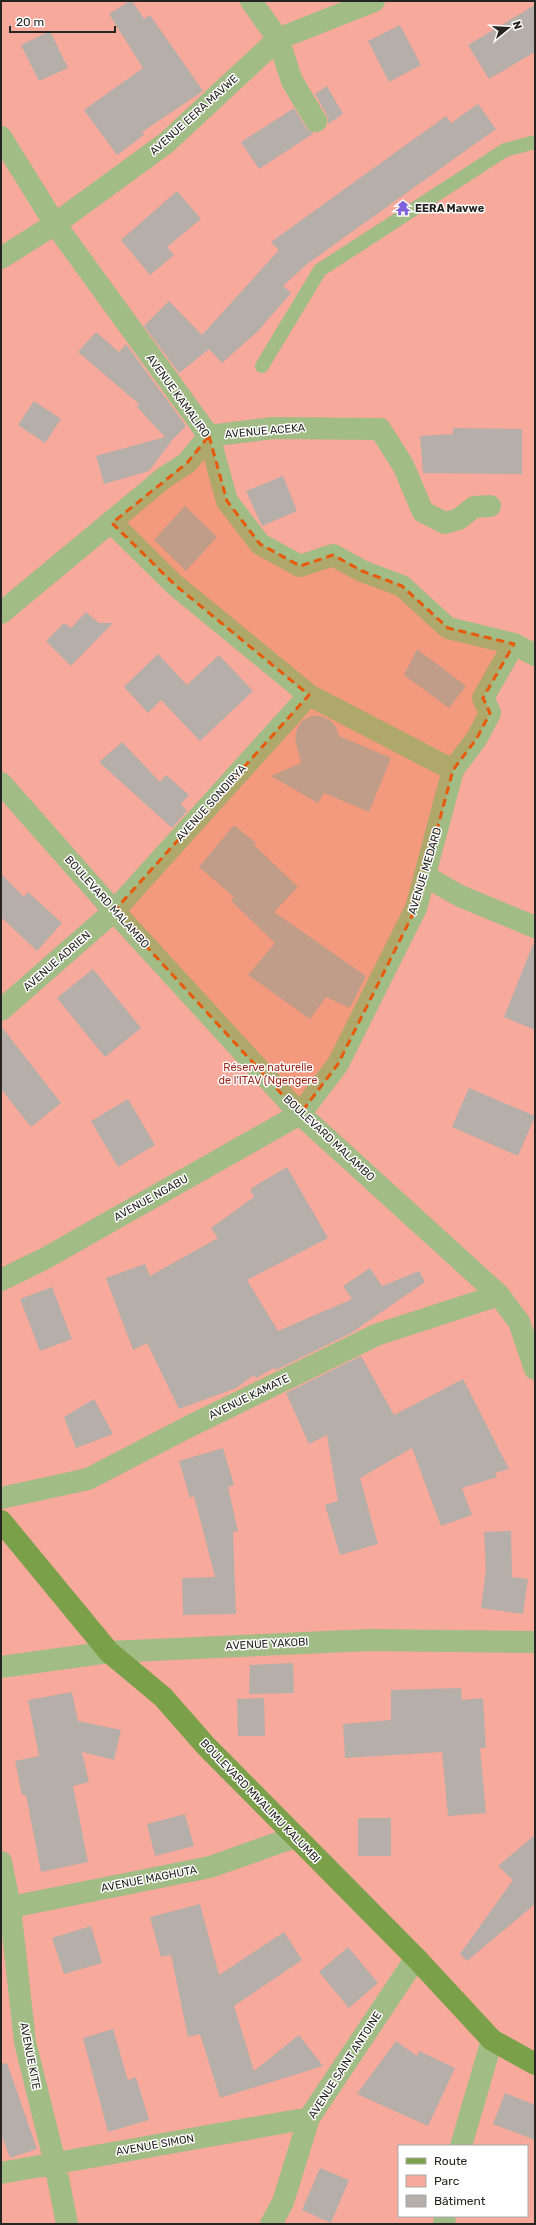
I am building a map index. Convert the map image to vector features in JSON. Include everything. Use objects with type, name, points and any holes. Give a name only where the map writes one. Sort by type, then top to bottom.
[{"type":"street","points":[[251,1],[278,39],[292,81],[316,121]]},
{"type":"street","name":"AVENUE EERA MAVWE","points":[[1,258],[55,224],[166,143],[278,39],[374,1]]},
{"type":"street","name":"AVENUE KAMALIRO","points":[[1,137],[55,224],[209,436],[227,501],[260,544],[300,566],[333,555],[362,571],[402,586],[448,628],[514,644],[535,655]]},
{"type":"street","name":"AVENUE ACEKA","points":[[1,613],[166,477],[187,463],[209,436],[273,428],[380,429],[403,465],[424,512],[445,523],[459,519],[474,507],[490,506]]},
{"type":"street","points":[[112,522],[175,585],[309,695],[453,770]]},
{"type":"street","name":"AVENUE MEDARD","points":[[300,1114],[338,1064],[416,908],[426,876],[453,770],[477,738],[490,713],[484,698],[514,644]]},
{"type":"street","name":"AVENUE SONDIRYA","points":[[114,911],[309,695]]},
{"type":"street","name":"BOULEVARD MALAMBO","points":[[1,783],[114,911],[300,1114],[499,1295],[527,1323],[535,1369]]},
{"type":"street","points":[[426,876],[460,896],[535,927]]},
{"type":"street","name":"AVENUE ADRIEN","points":[[1,1010],[114,911]]},
{"type":"street","name":"AVENUE NGABU","points":[[1,1280],[44,1258],[300,1114]]},
{"type":"street","name":"AVENUE KAMATE","points":[[1,1498],[88,1479],[190,1426],[376,1335],[499,1295]]},
{"type":"street","name":"BOULEVARD MWALIMU KALUMBI","points":[[1,1521],[109,1652],[163,1697],[206,1746],[295,1838],[416,1958],[492,2040],[535,2064]]},
{"type":"street","name":"AVENUE YAKOBI","points":[[1,1667],[109,1652],[370,1640],[535,1642]]},
{"type":"street","name":"AVENUE MAGHUTA","points":[[5,1908],[210,1867],[295,1838]]},
{"type":"street","name":"AVENUE KITE","points":[[1,1862],[5,1908],[25,2042],[67,2224]]},
{"type":"street","name":"AVENUE SAINT ANTOINE","points":[[271,2224],[283,2202],[309,2118],[416,1958]]},
{"type":"street","points":[[461,2145],[492,2040]]},
{"type":"street","name":"AVENUE SIMON","points":[[1,2173],[309,2118]]},
{"type":"lane","points":[[262,366],[320,270],[505,150],[535,142]]},
{"type":"highlighted area","points":[[209,436],[227,501],[260,544],[300,566],[333,555],[362,571],[402,586],[448,628],[514,644],[483,698],[490,713],[477,738],[453,770],[416,908],[338,1064],[300,1114],[114,911],[309,695],[175,585],[112,523],[187,463]]},
{"type":"green space","name":"Réserve naturelle de l'ITAV (Ngengere","points":[[1,1],[535,1],[535,2224],[1,2224]]},
{"type":"building","points":[[132,1],[144,19],[150,15],[203,91],[142,132],[144,135],[117,155],[84,110],[143,68],[109,14]]},
{"type":"building","points":[[535,5],[535,52],[489,79],[468,45]]},
{"type":"building","points":[[400,25],[421,65],[389,82],[368,41]]},
{"type":"building","points":[[50,31],[68,68],[39,81],[21,45]]},
{"type":"building","points":[[327,86],[343,114],[328,124],[327,115],[315,94]]},
{"type":"building","points":[[478,104],[496,129],[307,264],[283,286],[291,293],[258,331],[222,363],[209,349],[179,373],[144,326],[169,301],[202,335],[279,250],[271,242],[446,116],[451,123]]},
{"type":"building","points":[[294,108],[306,128],[314,133],[259,169],[241,142]]},
{"type":"building","points":[[177,191],[201,219],[167,247],[174,255],[150,275],[121,240]]},
{"type":"building","points":[[96,332],[119,352],[126,344],[186,426],[172,440],[149,471],[104,484],[96,456],[165,437],[137,407],[139,404],[78,352]]},
{"type":"building","points":[[34,401],[61,419],[45,443],[18,425]]},
{"type":"building","points":[[453,428],[522,429],[522,474],[423,473],[420,436],[453,434]]},
{"type":"building","points":[[283,476],[297,511],[262,526],[246,491]]},
{"type":"building","points":[[185,506],[217,537],[186,571],[154,540]]},
{"type":"building","points":[[86,612],[99,623],[113,623],[71,666],[46,641],[64,623],[71,628]]},
{"type":"building","points":[[417,649],[466,686],[449,708],[404,675]]},
{"type":"building","points":[[158,654],[187,685],[219,655],[253,691],[200,741],[161,700],[148,713],[124,687]]},
{"type":"building","points":[[311,716],[320,716],[330,720],[336,727],[339,736],[391,758],[369,812],[324,793],[318,803],[271,776],[301,763],[295,739],[297,729],[302,721]]},
{"type":"building","points":[[122,742],[160,782],[166,775],[189,795],[181,804],[187,811],[172,828],[99,762]]},
{"type":"building","points":[[234,825],[256,843],[254,845],[298,887],[274,912],[366,976],[350,1008],[326,997],[310,1019],[248,975],[275,943],[231,901],[234,897],[199,867]]},
{"type":"building","points":[[1,874],[24,897],[28,892],[62,923],[37,951],[1,917]]},
{"type":"building","points":[[533,944],[535,944],[535,1030],[504,1017]]},
{"type":"building","points":[[93,969],[141,1028],[105,1057],[57,998]]},
{"type":"building","points":[[1,1026],[61,1103],[31,1127],[1,1089]]},
{"type":"building","points":[[469,1088],[535,1116],[518,1156],[452,1127]]},
{"type":"building","points":[[128,1099],[155,1145],[118,1167],[91,1121]]},
{"type":"building","points":[[287,1167],[328,1238],[247,1280],[278,1331],[352,1299],[343,1286],[370,1268],[382,1286],[419,1271],[425,1282],[351,1333],[276,1370],[274,1368],[256,1378],[254,1375],[236,1388],[179,1409],[147,1343],[133,1350],[106,1278],[145,1264],[150,1276],[218,1238],[211,1228],[254,1197],[250,1189]]},
{"type":"building","points":[[52,1287],[72,1339],[40,1351],[20,1299]]},
{"type":"building","points":[[361,1356],[394,1415],[463,1379],[509,1469],[495,1473],[497,1477],[462,1488],[472,1515],[441,1526],[412,1448],[360,1478],[378,1544],[340,1555],[325,1505],[338,1501],[327,1435],[309,1444],[286,1393]]},
{"type":"building","points":[[94,1399],[113,1434],[76,1448],[64,1417]]},
{"type":"building","points":[[223,1448],[234,1485],[228,1487],[238,1531],[233,1532],[236,1614],[183,1615],[182,1578],[215,1577],[194,1496],[190,1498],[179,1461]]},
{"type":"building","points":[[511,1531],[512,1577],[528,1579],[523,1614],[481,1608],[486,1569],[484,1532]]},
{"type":"building","points":[[293,1663],[294,1693],[249,1694],[250,1665]]},
{"type":"building","points":[[461,1688],[462,1700],[483,1698],[486,1748],[480,1748],[486,1813],[448,1816],[442,1752],[345,1758],[343,1724],[391,1720],[391,1690]]},
{"type":"building","points":[[72,1692],[78,1721],[121,1730],[114,1760],[82,1752],[89,1782],[73,1786],[88,1862],[41,1872],[26,1795],[22,1795],[15,1761],[39,1756],[28,1700]]},
{"type":"building","points":[[264,1698],[265,1736],[238,1736],[237,1699]]},
{"type":"building","points":[[185,1814],[194,1846],[155,1856],[147,1824]]},
{"type":"building","points":[[358,1818],[391,1818],[391,1856],[358,1856]]},
{"type":"building","points":[[535,1835],[535,1904],[467,1961],[460,1954],[513,1880],[498,1866]]},
{"type":"building","points":[[200,1904],[219,1975],[284,1932],[302,1960],[234,2006],[254,2071],[299,2035],[323,2066],[220,2098],[200,2034],[188,2037],[171,1955],[161,1957],[150,1917]]},
{"type":"building","points":[[91,1926],[102,1963],[64,1974],[52,1938]]},
{"type":"building","points":[[348,1947],[378,1983],[349,2008],[319,1972]]},
{"type":"building","points":[[113,2029],[128,2080],[136,2077],[149,2120],[108,2132],[83,2038]]},
{"type":"building","points":[[396,2041],[417,2056],[419,2051],[455,2068],[428,2126],[357,2094]]},
{"type":"building","points":[[7,2063],[37,2149],[10,2158],[1,2134],[1,2064]]},
{"type":"building","points":[[505,2093],[535,2105],[535,2140],[493,2124]]},
{"type":"building","points":[[320,2168],[349,2180],[331,2223],[302,2210]]},
{"type":"place","name":"EERA Mavwe","points":[[403,208]]}]
